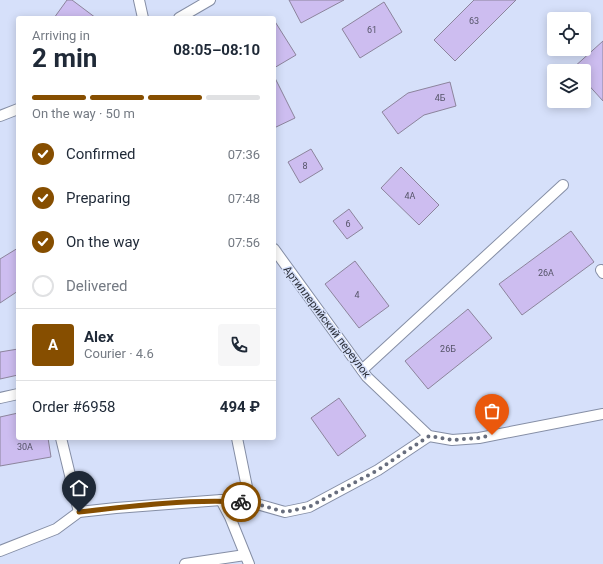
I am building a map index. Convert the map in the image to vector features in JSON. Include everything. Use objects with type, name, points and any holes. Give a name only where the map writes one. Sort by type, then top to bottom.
[{"type":"lane","points":[[139,0],[143,16]]},
{"type":"lane","points":[[182,16],[210,0]]},
{"type":"lane","points":[[0,116],[16,110]]},
{"type":"lane","points":[[362,370],[563,185]]},
{"type":"lane","name":"Артиллерийский переулок","points":[[276,253],[367,377],[429,436]]},
{"type":"lane","points":[[0,398],[16,394]]},
{"type":"lane","points":[[0,551],[56,528],[79,512],[221,500],[250,502],[285,512],[309,507],[378,470],[429,436],[452,440],[479,438],[603,414]]},
{"type":"lane","points":[[61,440],[79,512]]},
{"type":"lane","points":[[237,440],[250,502]]},
{"type":"lane","points":[[185,564],[247,559],[221,500]]},
{"type":"building","points":[[67,0],[72,0],[93,16],[55,16]]},
{"type":"building","points":[[289,0],[344,0],[301,23]]},
{"type":"building","points":[[474,0],[516,0],[455,61],[434,40]]},
{"type":"building","points":[[384,2],[402,32],[360,58],[342,29]]},
{"type":"building","points":[[276,23],[296,55],[276,67]]},
{"type":"building","points":[[603,41],[603,101],[591,88],[591,64],[577,64],[586,56],[591,56],[591,52]]},
{"type":"building","points":[[276,80],[295,118],[276,127]]},
{"type":"building","points":[[450,82],[456,106],[424,115],[398,134],[382,112],[408,93]]},
{"type":"building","points":[[311,149],[323,169],[300,183],[288,162]]},
{"type":"building","points":[[401,167],[439,205],[419,225],[381,188]]},
{"type":"building","points":[[349,209],[363,228],[347,239],[333,221]]},
{"type":"building","points":[[571,231],[594,262],[522,315],[499,284]]},
{"type":"building","points":[[16,249],[16,292],[0,303],[0,259]]},
{"type":"building","points":[[355,261],[389,306],[359,328],[325,284]]},
{"type":"building","points":[[468,309],[492,338],[428,389],[405,361]]},
{"type":"building","points":[[16,349],[16,375],[0,379],[0,352]]},
{"type":"building","points":[[339,398],[366,436],[338,456],[311,418]]},
{"type":"building","points":[[16,413],[16,440],[48,440],[51,457],[0,466],[0,417]]},
{"type":"way so far","points":[[241,502],[250,502],[285,512],[309,507],[378,470],[429,436],[452,440],[479,438],[492,435]]},
{"type":"route","points":[[79,512],[221,500],[241,502]]}]
